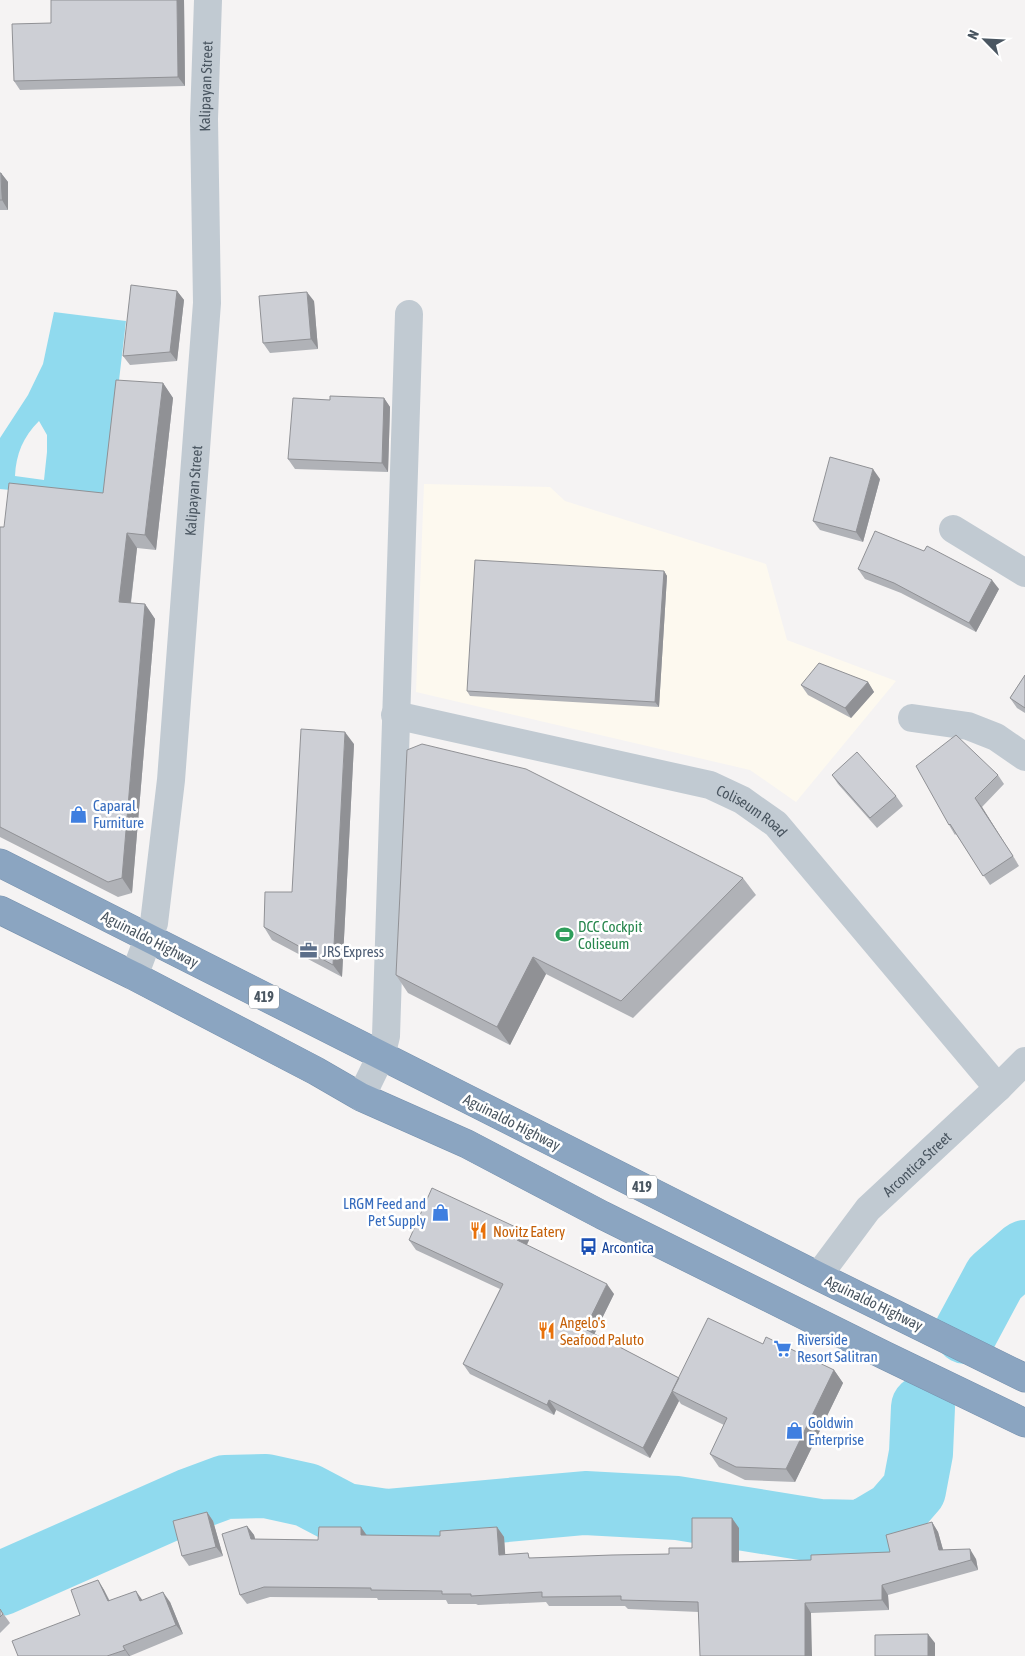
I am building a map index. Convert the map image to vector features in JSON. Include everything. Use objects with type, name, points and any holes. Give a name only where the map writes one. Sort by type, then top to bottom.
[{"type":"highway","name":"Aguinaldo Highway","points":[[0,863],[818,1276],[1014,1372]]},
{"type":"highway","points":[[0,910],[134,976],[316,1071],[361,1097],[467,1144],[602,1215],[884,1356],[1025,1423]]},
{"type":"street","name":"Kalipayan Street","points":[[134,976],[154,923],[171,780],[207,303],[204,119],[208,0]]},
{"type":"street","points":[[361,1097],[380,1056],[386,1036],[409,314]]},
{"type":"street","points":[[953,529],[1025,573]]},
{"type":"street","name":"Coliseum Road","points":[[395,716],[710,785],[742,800],[776,824],[998,1088]]},
{"type":"street","points":[[912,718],[968,726],[996,737],[1025,757]]},
{"type":"street","name":"Arcontica Street","points":[[818,1276],[868,1209],[998,1088],[1025,1060]]},
{"type":"shaded area","points":[[424,484],[550,487],[565,501],[766,564],[787,640],[896,681],[796,802],[750,770],[416,692]]},
{"type":"water","points":[[54,312],[126,321],[105,499],[0,489],[0,438],[28,395],[43,364]],"holes":[[[39,421],[47,435],[44,480],[15,476],[21,446]]]},
{"type":"building","points":[[51,0],[177,0],[178,77],[14,81],[12,24],[51,23]]},
{"type":"building","points":[[1,173],[2,200],[0,200]]},
{"type":"building","points":[[131,285],[177,291],[170,352],[123,356]]},
{"type":"building","points":[[307,292],[311,339],[263,343],[259,296]]},
{"type":"building","points":[[116,380],[163,383],[145,535],[127,533],[119,602],[145,604],[122,878],[108,882],[0,827],[0,527],[4,527],[9,483],[103,493]]},
{"type":"building","points":[[330,396],[384,398],[382,463],[288,459],[293,398],[330,400]]},
{"type":"building","points":[[830,457],[873,469],[856,532],[813,521]]},
{"type":"building","points":[[875,531],[924,551],[927,546],[992,580],[969,623],[894,583],[858,569]]},
{"type":"building","points":[[475,560],[664,571],[655,702],[467,691]]},
{"type":"building","points":[[819,663],[868,682],[845,708],[801,685]]},
{"type":"building","points":[[1025,675],[1025,708],[1010,698]]},
{"type":"building","points":[[301,729],[345,732],[333,965],[264,927],[265,892],[292,892]]},
{"type":"building","points":[[956,735],[998,775],[975,798],[1013,856],[983,876],[949,825],[916,766]]},
{"type":"building","name":"DCC Cockpit Coliseum","points":[[422,744],[526,769],[743,878],[621,1001],[533,957],[497,1027],[396,975],[407,750]]},
{"type":"building","points":[[857,752],[896,796],[870,818],[832,775]]},
{"type":"building","points":[[432,1188],[522,1230],[517,1240],[607,1284],[585,1329],[679,1378],[643,1448],[549,1400],[547,1405],[463,1364],[503,1284],[409,1240]]},
{"type":"building","points":[[708,1318],[763,1344],[766,1337],[834,1370],[786,1469],[736,1467],[710,1454],[727,1418],[672,1391]]},
{"type":"building","points":[[207,1512],[216,1547],[182,1556],[173,1521]]},
{"type":"building","points":[[692,1518],[732,1518],[732,1562],[811,1560],[811,1555],[890,1552],[886,1535],[932,1522],[939,1550],[970,1549],[971,1560],[882,1585],[882,1600],[805,1603],[805,1656],[700,1656],[698,1602],[621,1600],[621,1596],[542,1597],[542,1592],[471,1596],[471,1594],[442,1594],[442,1591],[371,1590],[371,1588],[264,1587],[240,1595],[222,1534],[247,1526],[251,1539],[318,1540],[319,1527],[361,1527],[361,1535],[440,1536],[440,1531],[497,1527],[499,1555],[528,1553],[529,1558],[669,1554],[669,1548],[692,1548]]},
{"type":"building","points":[[98,1580],[108,1601],[136,1591],[140,1601],[163,1592],[176,1625],[123,1646],[125,1650],[107,1656],[18,1656],[12,1641],[80,1615],[71,1590]]},
{"type":"building","points":[[928,1634],[928,1656],[875,1656],[875,1635]]},
{"type":"waterway","points":[[966,1332],[995,1278],[1025,1252]]},
{"type":"waterway","points":[[0,1584],[190,1500],[225,1487],[266,1486],[307,1495],[345,1515],[386,1521],[585,1503],[677,1508],[820,1531],[862,1532],[894,1513],[914,1490],[921,1453],[923,1407]]},
{"type":"place","name":"Caparal Furniture","points":[[79,814]]},
{"type":"place","name":"DCC Cockpit Coliseum","points":[[564,935]]},
{"type":"place","name":"JRS Express","points":[[308,951]]},
{"type":"place","name":"LRGM Feed and Pet Supply","points":[[440,1212]]},
{"type":"place","name":"Novitz Eatery","points":[[479,1231]]},
{"type":"place","name":"Arcontica","points":[[588,1247]]},
{"type":"place","name":"Angelo's Seafood Paluto","points":[[546,1331]]},
{"type":"place","name":"Riverside Resort Salitran","points":[[783,1348]]},
{"type":"place","name":"Goldwin Enterprise","points":[[794,1431]]}]
